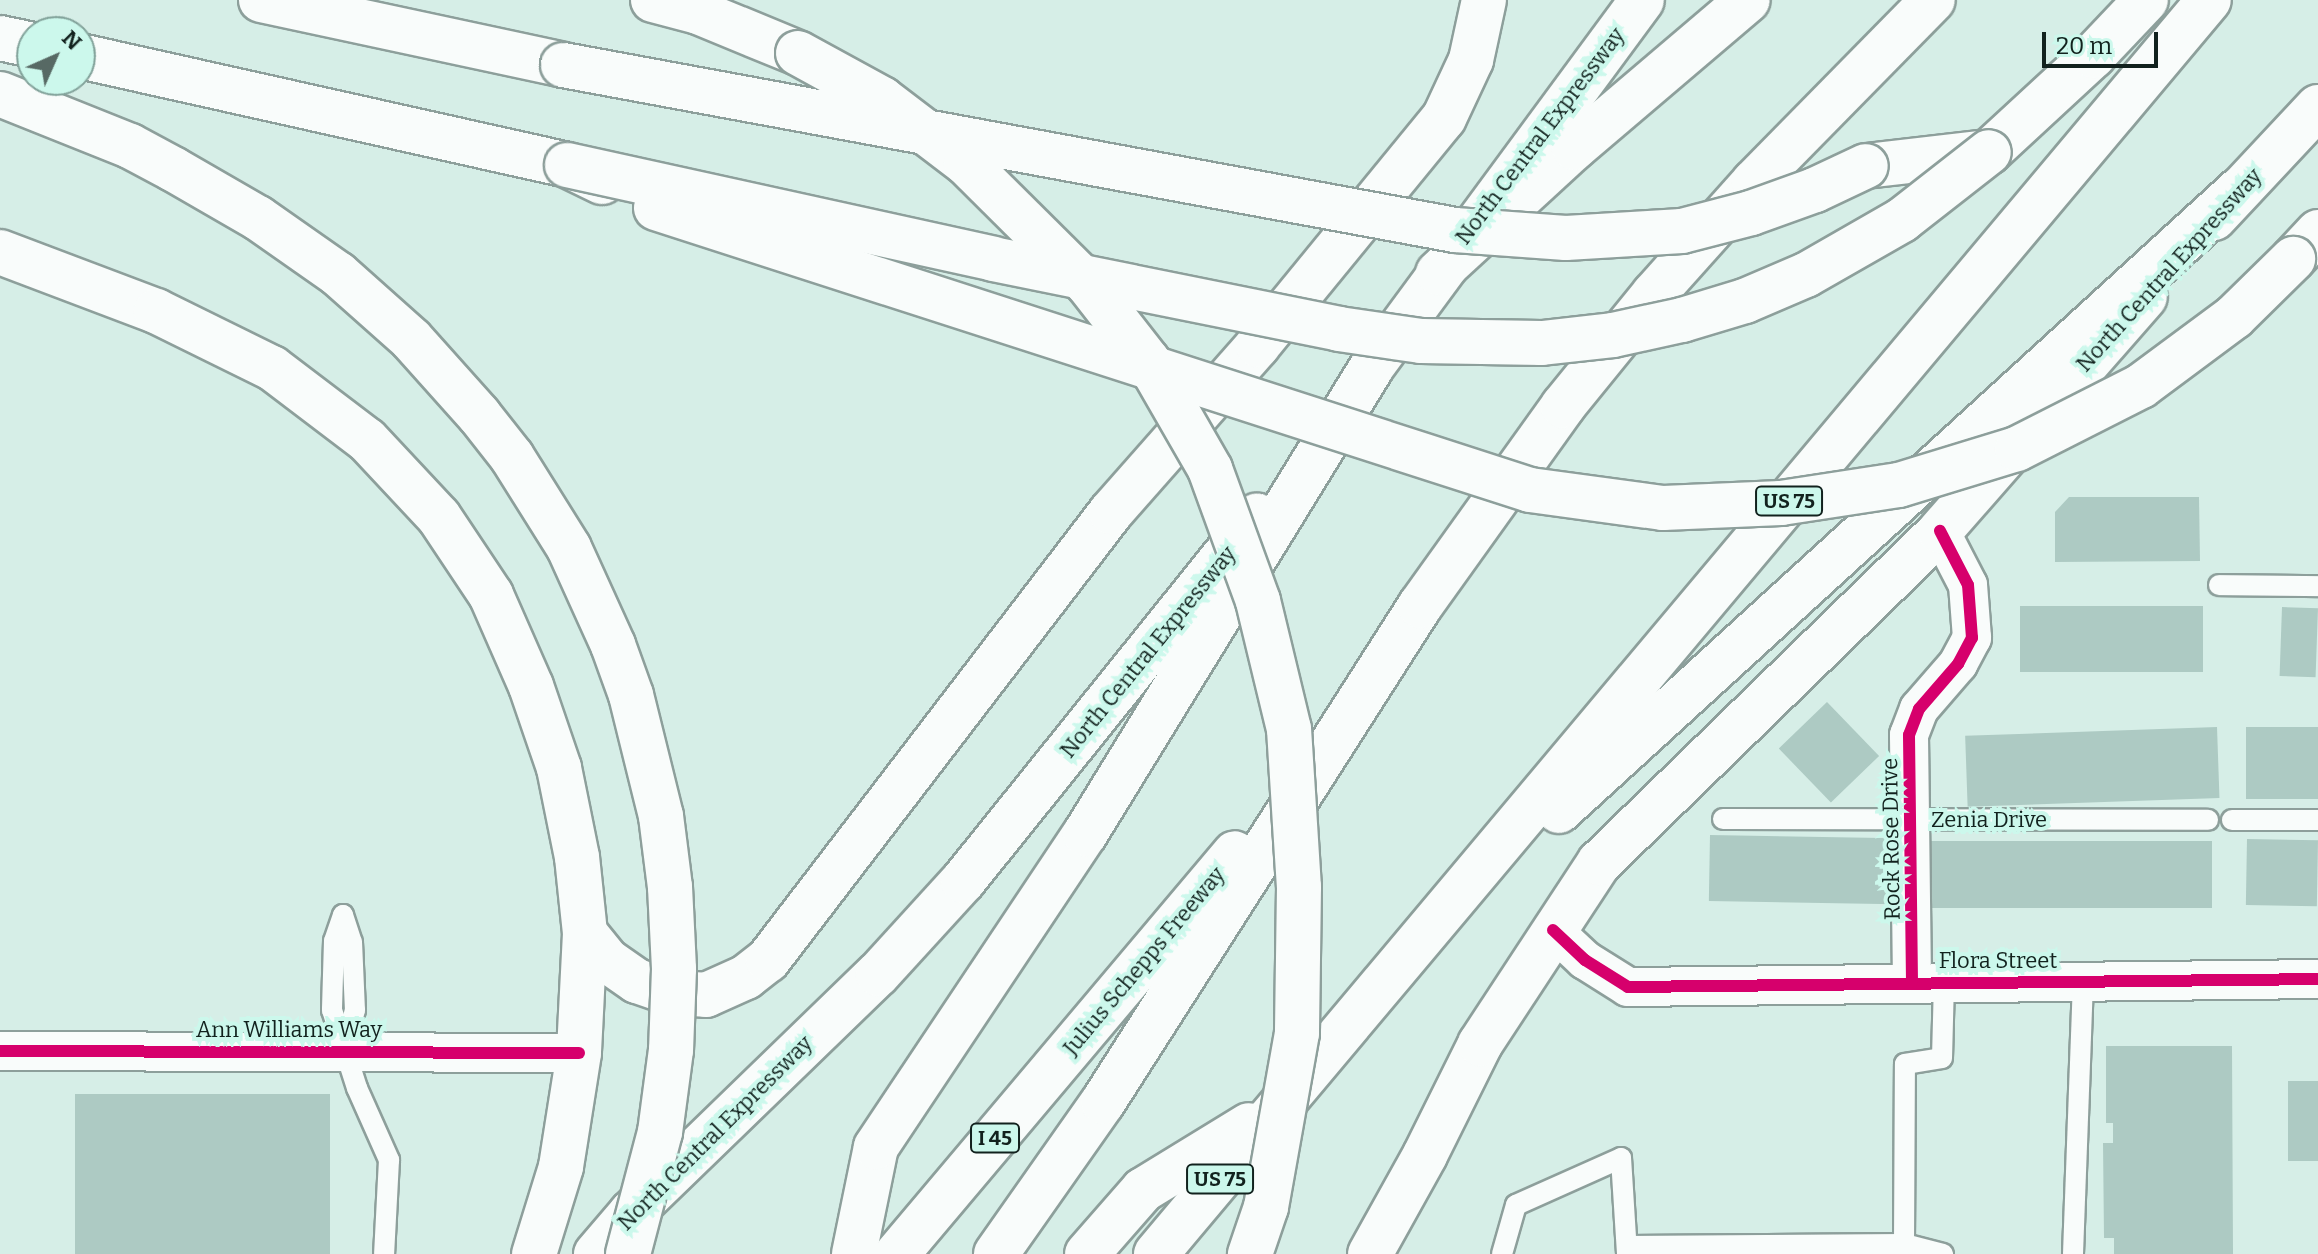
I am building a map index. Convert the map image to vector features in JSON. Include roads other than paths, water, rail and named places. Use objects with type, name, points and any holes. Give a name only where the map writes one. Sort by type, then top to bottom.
[{"type":"main road","points":[[261,0],[563,65],[1455,230],[1566,238],[1682,231],[1751,213],[1815,190],[1866,166],[1989,152]]},
{"type":"main road","points":[[653,0],[698,12],[798,53],[882,99],[966,163],[1087,283],[1148,361],[1210,469],[1258,601],[1289,729],[1299,887],[1297,1033],[1266,1207],[1250,1254]]},
{"type":"main road","points":[[585,933],[608,961],[637,981],[671,993],[706,995],[746,977],[768,960],[1111,512],[1258,345],[1444,118],[1471,60],[1484,0]]},
{"type":"main road","name":"North Central Expressway","points":[[596,1254],[631,1213],[878,974],[963,881],[1167,630],[1370,370],[1438,273],[1642,0]]},
{"type":"main road","points":[[1438,273],[1574,148],[1748,0]]},
{"type":"main road","points":[[996,1254],[1103,1102],[1384,662],[1487,509],[1612,345],[1754,182],[1933,0]]},
{"type":"main road","points":[[96,60],[993,259],[1339,329],[1421,341],[1542,343],[1613,335],[1682,320],[1745,301],[1794,281],[1855,250],[1902,220],[1989,152],[2093,56],[2146,0]]},
{"type":"main road","name":"US 75","points":[[1156,1254],[2209,0]]},
{"type":"main road","points":[[0,94],[130,146],[258,218],[338,274],[411,339],[479,415],[519,468],[569,548],[613,645],[631,695],[661,816],[670,887],[674,969],[671,1050],[660,1132],[628,1254]]},
{"type":"main road","name":"North Central Expressway","points":[[1370,1254],[1425,1155],[1480,1044],[1599,863],[1940,531],[2239,190],[2318,107]]},
{"type":"main road","points":[[567,165],[656,208],[1398,449],[1530,490],[1663,508],[1781,503],[1899,485],[2017,449],[2141,386],[2234,317],[2306,246]]},
{"type":"main road","points":[[1368,1003],[1540,829],[2239,190]]},
{"type":"main road","points":[[0,252],[156,311],[272,368],[367,440],[439,517],[491,595],[531,686],[559,768],[577,857],[585,933],[579,1053],[561,1167],[534,1254]]},
{"type":"main road","points":[[854,1254],[876,1147],[1085,834],[1370,370]]},
{"type":"main road","name":"Julius Schepps Freeway","points":[[897,1254],[1238,849],[1384,662]]},
{"type":"main road","points":[[1087,1254],[1143,1190],[1284,1104]]},
{"type":"street","name":"Rock Rose Drive","points":[[1928,982],[1911,820],[1909,735],[1919,709],[1958,664],[1972,638],[1968,585],[1940,531]]},
{"type":"street","name":"Flora Street","points":[[1553,930],[1585,960],[1628,987],[2318,979]]},
{"type":"street","name":"Ann Williams Way","points":[[0,1051],[579,1053]]},
{"type":"lane","points":[[2219,585],[2318,586]]},
{"type":"lane","name":"Zenia Drive","points":[[1723,819],[2208,820]]},
{"type":"lane","points":[[2232,820],[2318,820]]},
{"type":"lane","points":[[344,1050],[355,1010],[352,942],[343,915],[334,941],[332,1010],[344,1050],[389,1160],[384,1254]]},
{"type":"lane","points":[[2073,1254],[2083,981]]},
{"type":"lane","points":[[1904,1244],[1905,1064],[1942,1058],[1928,982]]},
{"type":"lane","points":[[1502,1254],[1516,1205],[1621,1158],[1628,1250],[1904,1244],[1943,1254]]}]
